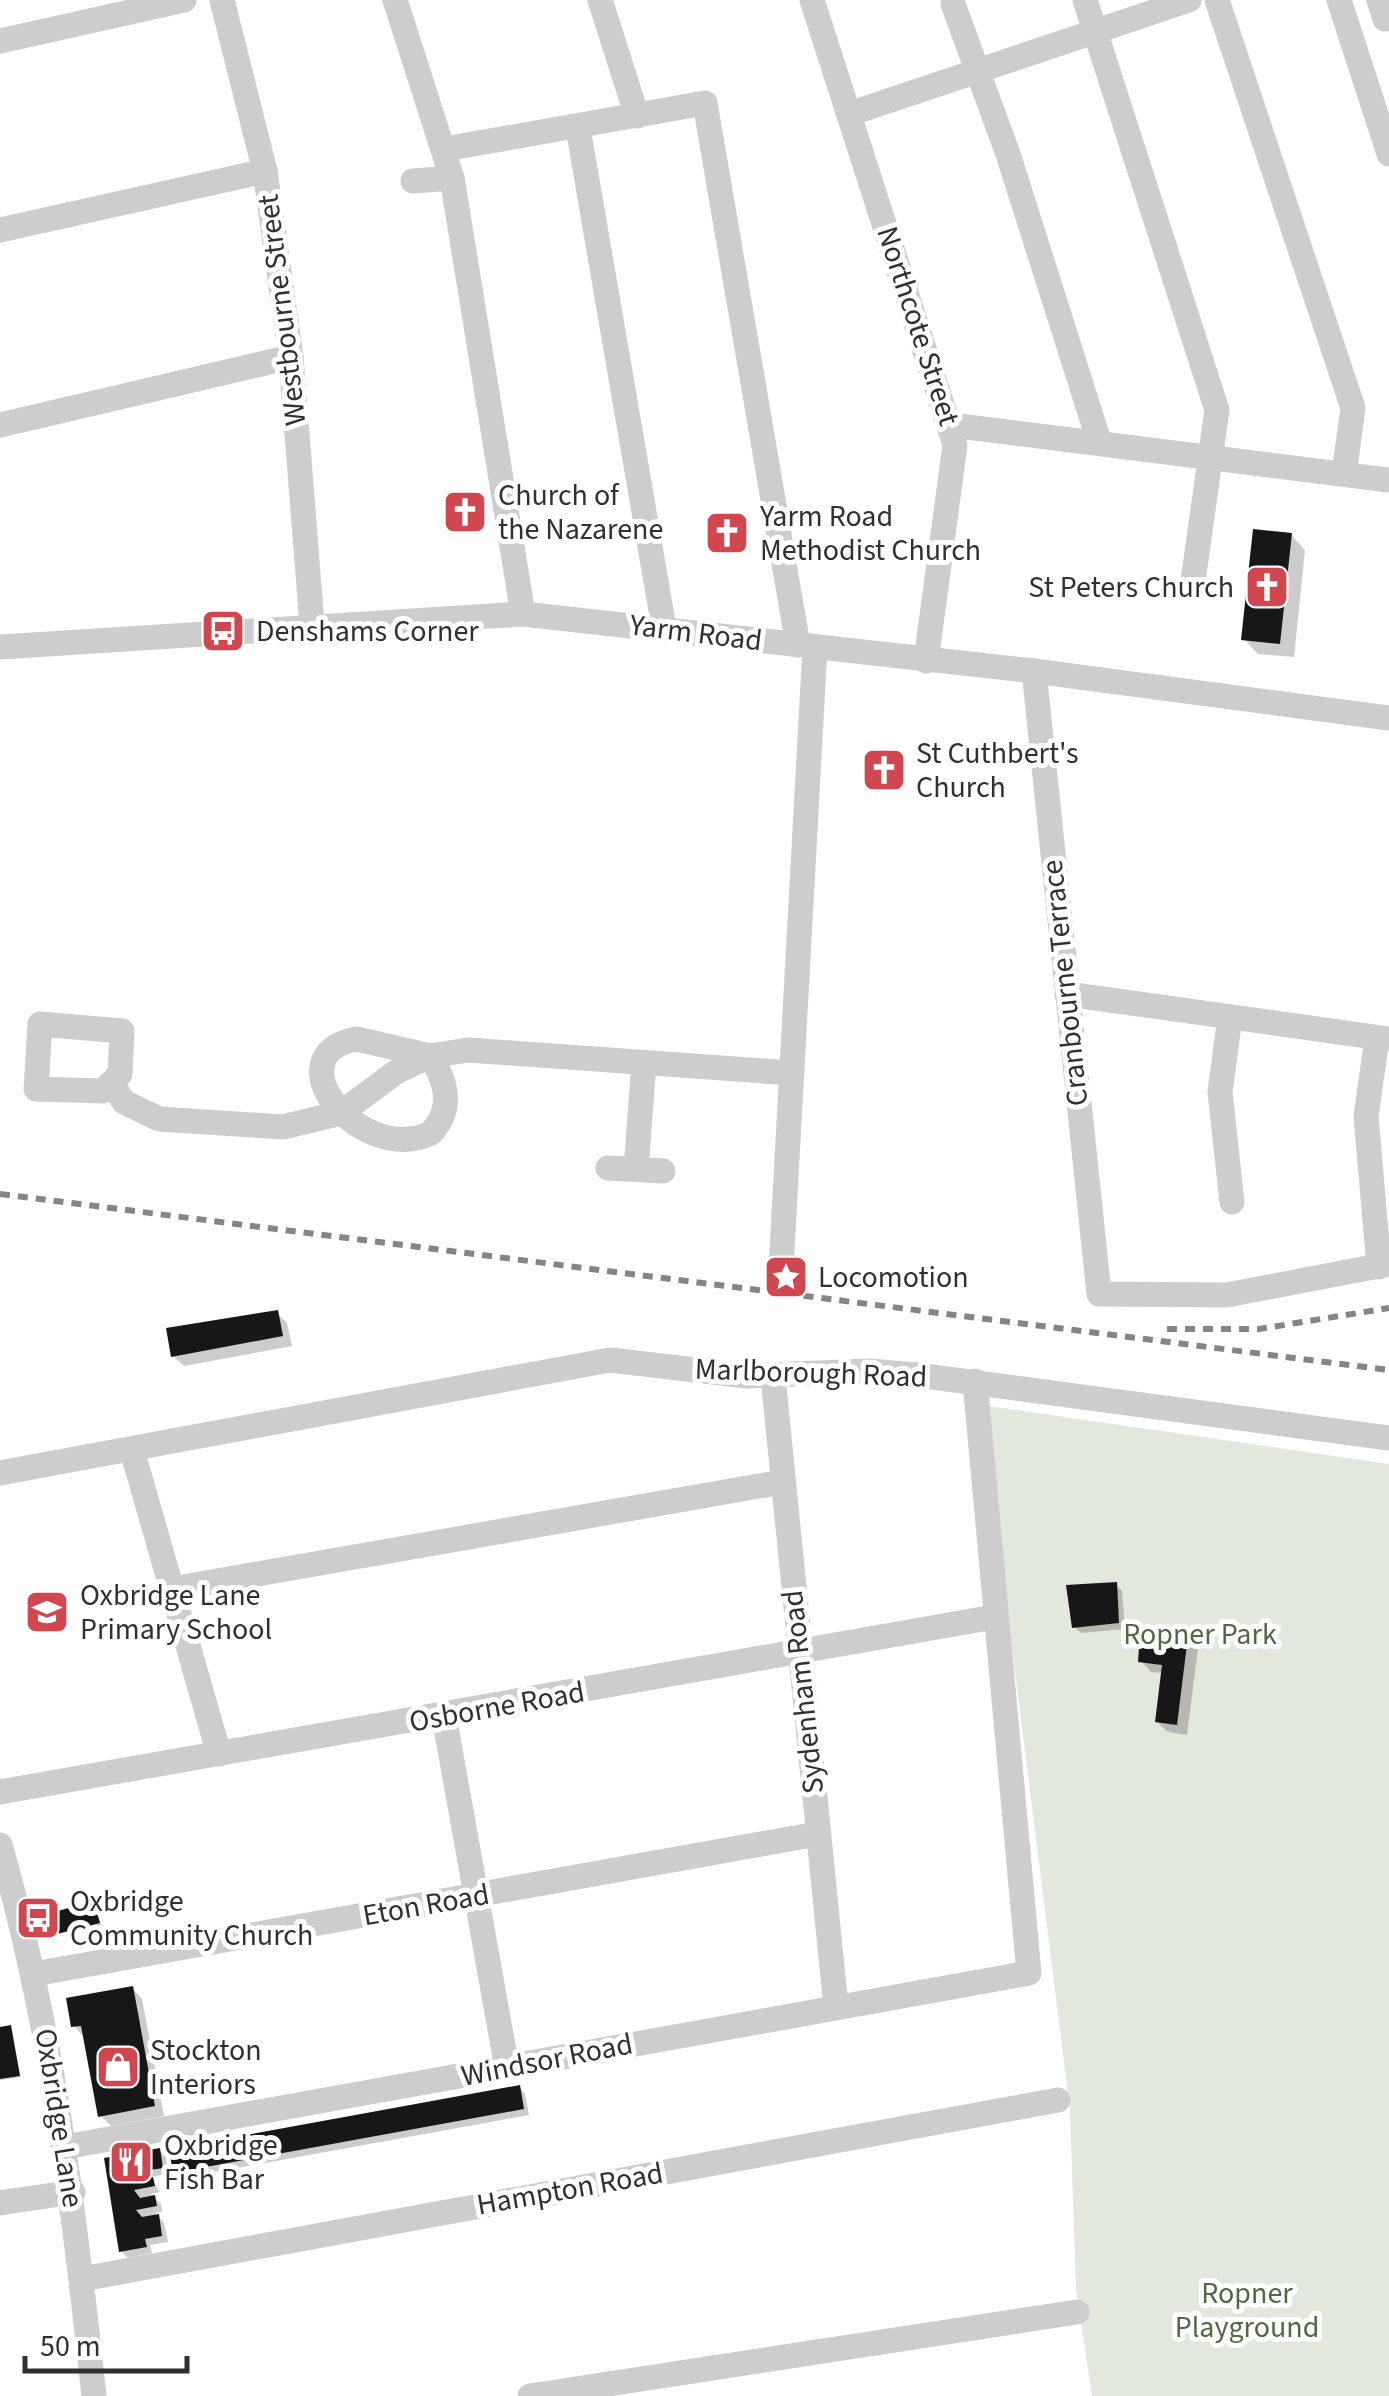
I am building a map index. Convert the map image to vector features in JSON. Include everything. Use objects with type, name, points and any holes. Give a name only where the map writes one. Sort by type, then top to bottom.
[{"type":"street","points":[[0,41],[184,0]]},
{"type":"street","name":"Westbourne Street","points":[[222,0],[265,171],[291,357],[312,625]]},
{"type":"street","points":[[395,0],[452,178],[523,614]]},
{"type":"street","points":[[600,0],[637,116]]},
{"type":"street","name":"Northcote Street","points":[[812,0],[952,425],[955,445],[926,661]]},
{"type":"street","points":[[1085,0],[1217,410],[1193,581]]},
{"type":"street","points":[[850,114],[1189,0]]},
{"type":"street","points":[[1217,0],[1353,408],[1344,474]]},
{"type":"street","points":[[1338,0],[1389,153]]},
{"type":"street","points":[[1379,0],[1385,19],[1389,18]]},
{"type":"street","points":[[953,4],[1025,206],[1099,441]]},
{"type":"street","points":[[445,149],[705,103],[806,646],[792,1073],[781,1269]]},
{"type":"street","points":[[578,128],[664,628]]},
{"type":"street","points":[[0,230],[265,171]]},
{"type":"street","points":[[414,182],[452,178]]},
{"type":"street","points":[[0,425],[291,357]]},
{"type":"street","points":[[952,425],[1389,480]]},
{"type":"street","name":"Yarm Road","points":[[0,647],[523,614],[1034,671],[1389,718]]},
{"type":"street","name":"Cranbourne Terrace","points":[[1034,671],[1099,1294],[1228,1296],[1384,1266]]},
{"type":"street","points":[[1067,994],[1383,1038],[1366,1116],[1384,1266]]},
{"type":"street","points":[[1230,1017],[1220,1092],[1232,1202]]},
{"type":"street","points":[[380,1041],[430,1056],[443,1076],[446,1095],[446,1110],[431,1133],[419,1138],[387,1137],[358,1126],[327,1099],[322,1074],[328,1053],[342,1042],[380,1041]]},
{"type":"street","points":[[111,1083],[124,1102],[160,1119],[283,1127],[340,1112],[396,1072],[430,1056],[468,1050],[792,1073]]},
{"type":"street","points":[[636,1169],[644,1063]]},
{"type":"street","points":[[608,1168],[663,1170]]},
{"type":"street","name":"Marlborough Road","points":[[0,1473],[610,1360],[773,1377],[869,1371],[974,1381],[1389,1438]]},
{"type":"street","name":"Sydenham Road","points":[[773,1377],[836,2006]]},
{"type":"street","points":[[974,1381],[994,1617]]},
{"type":"street","points":[[132,1450],[219,1754]]},
{"type":"street","points":[[172,1589],[782,1482]]},
{"type":"street","name":"Osborne Road","points":[[0,1792],[994,1617]]},
{"type":"street","name":"Windsor Road","points":[[65,2146],[1028,1973],[994,1617]]},
{"type":"street","points":[[444,1716],[507,2068]]},
{"type":"street","name":"Eton Road","points":[[34,1974],[817,1834]]},
{"type":"street","name":"Oxbridge Lane","points":[[0,1845],[7,1892],[34,1974],[65,2146],[94,2396]]},
{"type":"street","name":"Hampton Road","points":[[82,2279],[1058,2100]]},
{"type":"street","points":[[0,2203],[72,2192]]},
{"type":"street","points":[[530,2396],[1078,2312]]},
{"type":"green space","name":"Ropner Park","points":[[988,1406],[1389,1464],[1389,2396],[1092,2396],[1076,2289],[1070,2110],[1008,1616]]},
{"type":"building","name":"St Peters Church","points":[[1253,529],[1292,533],[1280,644],[1241,640]]},
{"type":"building","points":[[278,1310],[283,1336],[171,1357],[166,1328]]},
{"type":"building","points":[[1117,1582],[1119,1623],[1072,1628],[1066,1585]]},
{"type":"building","points":[[1167,1625],[1189,1628],[1177,1725],[1155,1722],[1162,1665],[1138,1662],[1139,1647],[1163,1650]]},
{"type":"building","points":[[94,1901],[100,1923],[49,1936],[43,1915]]},
{"type":"building","name":"Stockton Interiors","points":[[133,1986],[155,2106],[98,2117],[81,2026],[71,2027],[66,1998]]},
{"type":"building","points":[[11,2025],[20,2076],[0,2079],[0,2027]]},
{"type":"building","points":[[520,2085],[524,2109],[173,2173],[169,2149]]},
{"type":"building","points":[[160,2148],[163,2168],[131,2173],[138,2180],[153,2177],[155,2186],[134,2190],[140,2198],[155,2195],[157,2206],[136,2210],[142,2217],[159,2214],[162,2236],[145,2239],[147,2247],[119,2252],[104,2158]]},
{"type":"railway","points":[[0,1194],[1389,1370]]},
{"type":"railway","points":[[1167,1329],[1259,1329],[1389,1308]]},
{"type":"place","name":"Church of the Nazarene","points":[[465,512]]},
{"type":"place","name":"Yarm Road Methodist Church","points":[[727,533]]},
{"type":"place","name":"St Peters Church","points":[[1267,587]]},
{"type":"place","name":"Denshams Corner","points":[[223,631]]},
{"type":"place","name":"St Cuthbert's Church","points":[[884,770]]},
{"type":"place","name":"Locomotion","points":[[786,1277]]},
{"type":"place","name":"Oxbridge Lane Primary School","points":[[47,1612]]},
{"type":"place","name":"Oxbridge Community Church","points":[[38,1918]]},
{"type":"place","name":"Stockton Interiors","points":[[118,2067]]},
{"type":"place","name":"Oxbridge Fish Bar","points":[[131,2162]]},
{"type":"park label","name":"Ropner Playground","points":[[1247,2310]]}]
